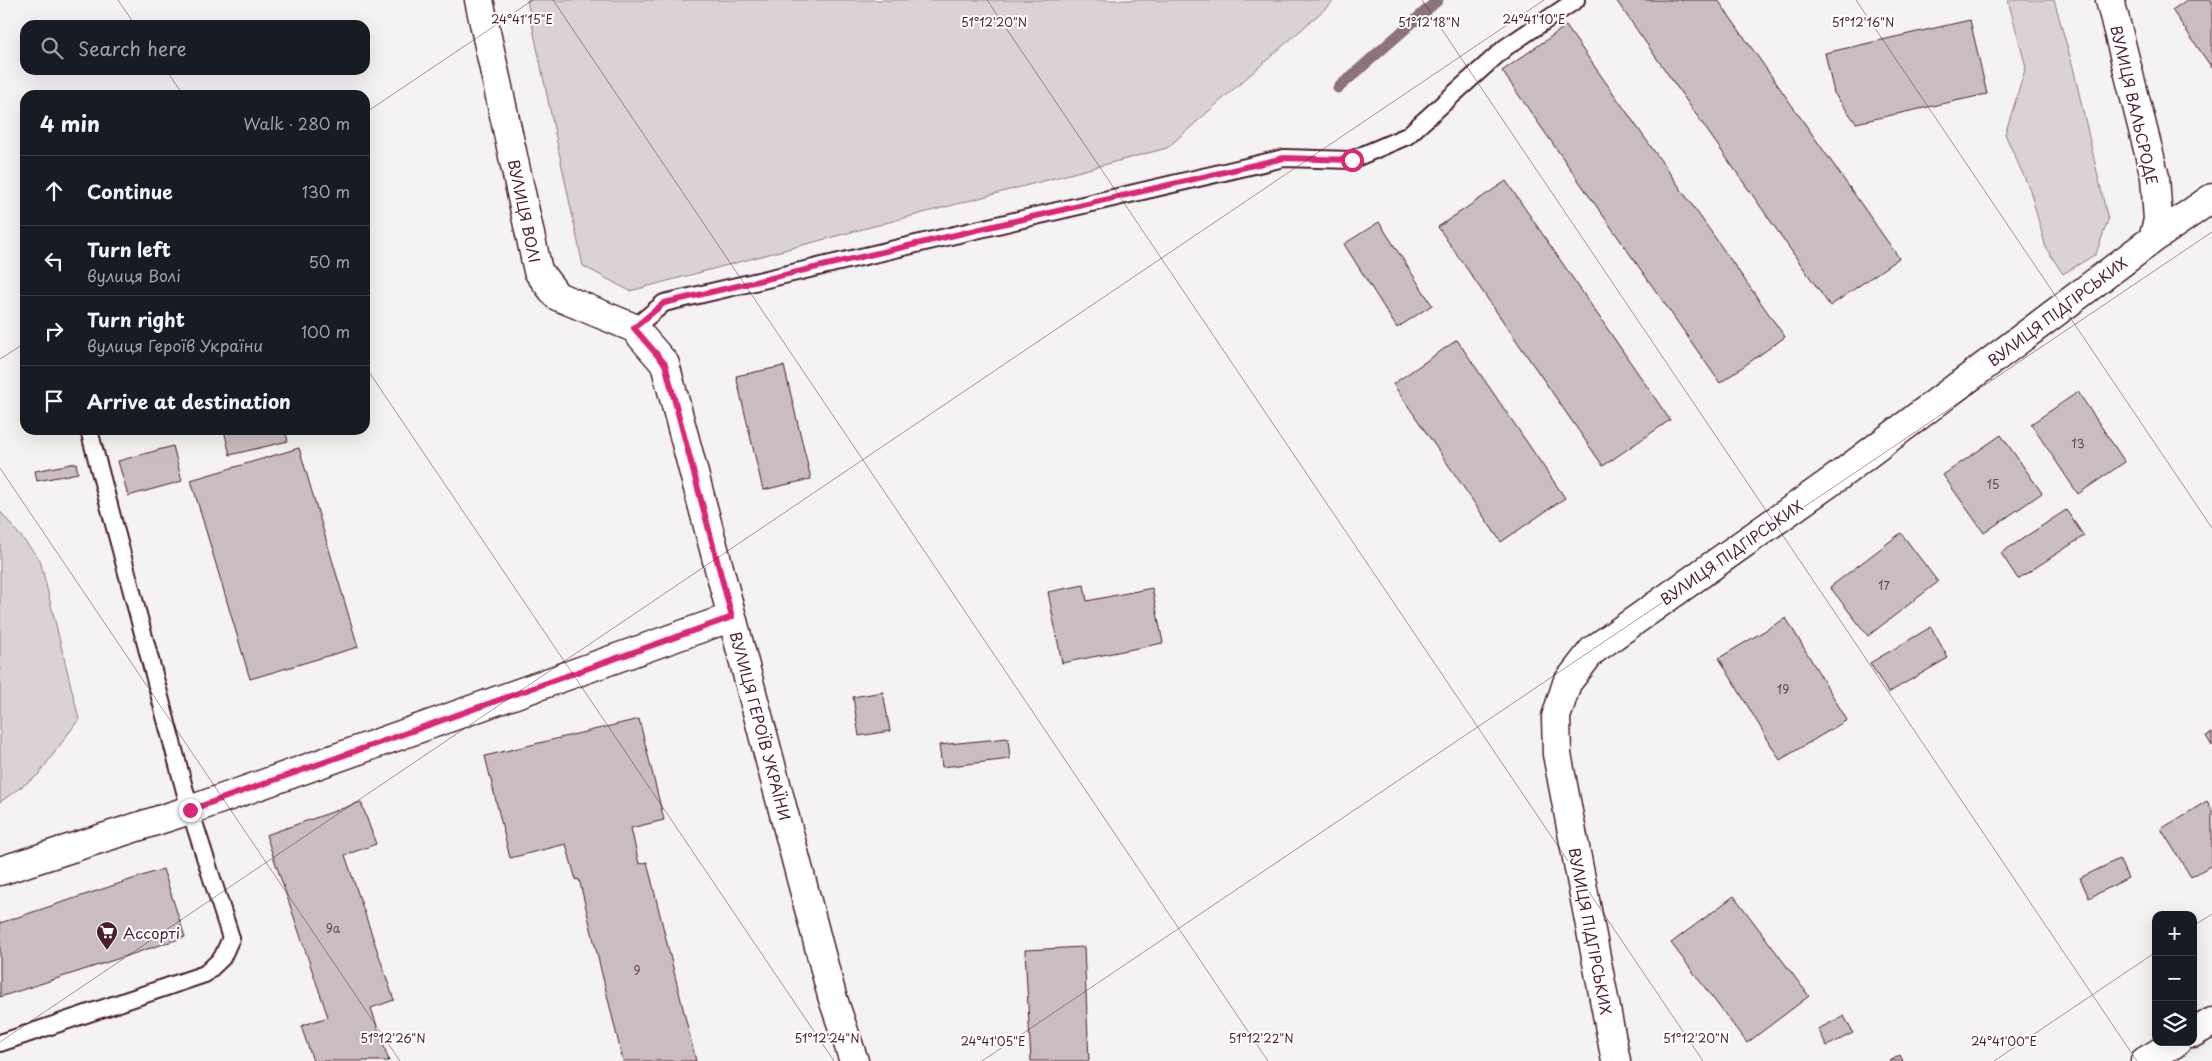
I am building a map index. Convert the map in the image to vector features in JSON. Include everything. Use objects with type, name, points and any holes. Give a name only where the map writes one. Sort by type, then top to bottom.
[{"type":"street","name":"ВУЛИЦЯ ВОЛІ","points":[[479,0],[538,271],[557,296],[634,328],[665,364],[732,617]]},
{"type":"street","name":"ВУЛИЦЯ ВАЛЬСРОДЕ","points":[[2110,0],[2155,177],[2158,220],[2153,239]]},
{"type":"street","name":"ВУЛИЦЯ ПІДГІРСЬКИХ","points":[[1616,1061],[1557,754],[1556,717],[1567,683],[1592,651],[1836,478],[2153,239],[2212,198]]},
{"type":"street","name":"ВУЛИЦЯ ГЕРОЇВ УКРАЇНИ","points":[[0,871],[190,810],[732,617],[832,996],[854,1061]]},
{"type":"street","points":[[2197,1031],[2212,1022]]},
{"type":"street","points":[[2145,1061],[2170,1046]]},
{"type":"lane","points":[[634,328],[664,303],[1180,182],[1284,158],[1352,160],[1407,136],[1506,47],[1576,0]]},
{"type":"lane","points":[[0,1043],[205,974],[222,958],[231,938],[190,810],[90,435]]},
{"type":"shaded area","points":[[527,0],[1335,0],[1167,148],[630,291],[583,266]]},
{"type":"shaded area","points":[[2008,0],[2054,0],[2073,67],[2108,220],[2096,254],[2063,274],[2046,248],[2030,190],[2005,134],[2026,67]]},
{"type":"shaded area","points":[[0,511],[40,560],[79,719],[38,775],[0,802]]},
{"type":"building","points":[[1616,0],[1718,0],[1899,258],[1830,306]]},
{"type":"building","points":[[2187,0],[2212,0],[2212,68],[2172,10]]},
{"type":"building","points":[[1970,20],[1987,94],[1856,123],[1834,93],[1825,53]]},
{"type":"building","points":[[1566,26],[1785,337],[1720,383],[1502,71]]},
{"type":"building","points":[[1506,181],[1670,420],[1603,466],[1438,227]]},
{"type":"building","points":[[1379,222],[1432,305],[1397,328],[1344,244]]},
{"type":"building","points":[[1457,340],[1565,498],[1501,542],[1393,384]]},
{"type":"building","points":[[784,366],[811,479],[763,490],[736,376]]},
{"type":"building","points":[[2078,392],[2125,462],[2078,494],[2031,424]]},
{"type":"building","points":[[225,435],[286,435],[288,441],[230,455]]},
{"type":"building","points":[[2001,435],[2042,493],[1984,533],[1943,475]]},
{"type":"building","points":[[173,446],[182,481],[128,496],[118,461]]},
{"type":"building","points":[[299,448],[358,647],[250,679],[191,480]]},
{"type":"building","points":[[76,463],[78,473],[37,481],[35,471]]},
{"type":"building","points":[[2066,510],[2084,536],[2018,579],[2001,553]]},
{"type":"building","points":[[1901,533],[1938,582],[1868,636],[1830,587]]},
{"type":"building","points":[[1084,585],[1087,601],[1152,588],[1163,643],[1062,663],[1048,592]]},
{"type":"building","points":[[1786,618],[1847,720],[1780,760],[1719,658]]},
{"type":"building","points":[[1931,627],[1948,658],[1888,693],[1870,663]]},
{"type":"building","points":[[883,692],[890,731],[859,736],[853,697]]},
{"type":"building","points":[[639,719],[664,820],[631,828],[639,864],[647,862],[696,1061],[623,1061],[579,879],[576,880],[566,844],[510,858],[485,756]]},
{"type":"building","points":[[2212,733],[2212,746],[2206,736]]},
{"type":"building","points":[[1008,738],[1010,759],[942,767],[939,745]]},
{"type":"building","points":[[2207,801],[2212,810],[2212,865],[2191,877],[2161,829]]},
{"type":"building","points":[[361,802],[376,844],[345,855],[394,1000],[371,1008],[389,1061],[313,1061],[301,1026],[328,1017],[266,835]]},
{"type":"building","points":[[2119,859],[2128,878],[2089,898],[2080,878]]},
{"type":"building","points":[[163,869],[185,937],[0,997],[0,923]]},
{"type":"building","points":[[1734,896],[1809,996],[1747,1043],[1671,943]]},
{"type":"building","points":[[1084,947],[1089,1061],[1031,1061],[1025,950]]},
{"type":"building","points":[[1844,1016],[1853,1033],[1827,1046],[1818,1029]]},
{"type":"building","points":[[1900,1055],[1903,1061],[1890,1061]]},
{"type":"waterway","points":[[1338,88],[1438,0]]},
{"type":"place","name":"Ассорті","points":[[107,951]]},
{"type":"route","points":[[190,810],[732,617],[665,364],[634,328],[664,303],[1284,158],[1352,160]]}]
